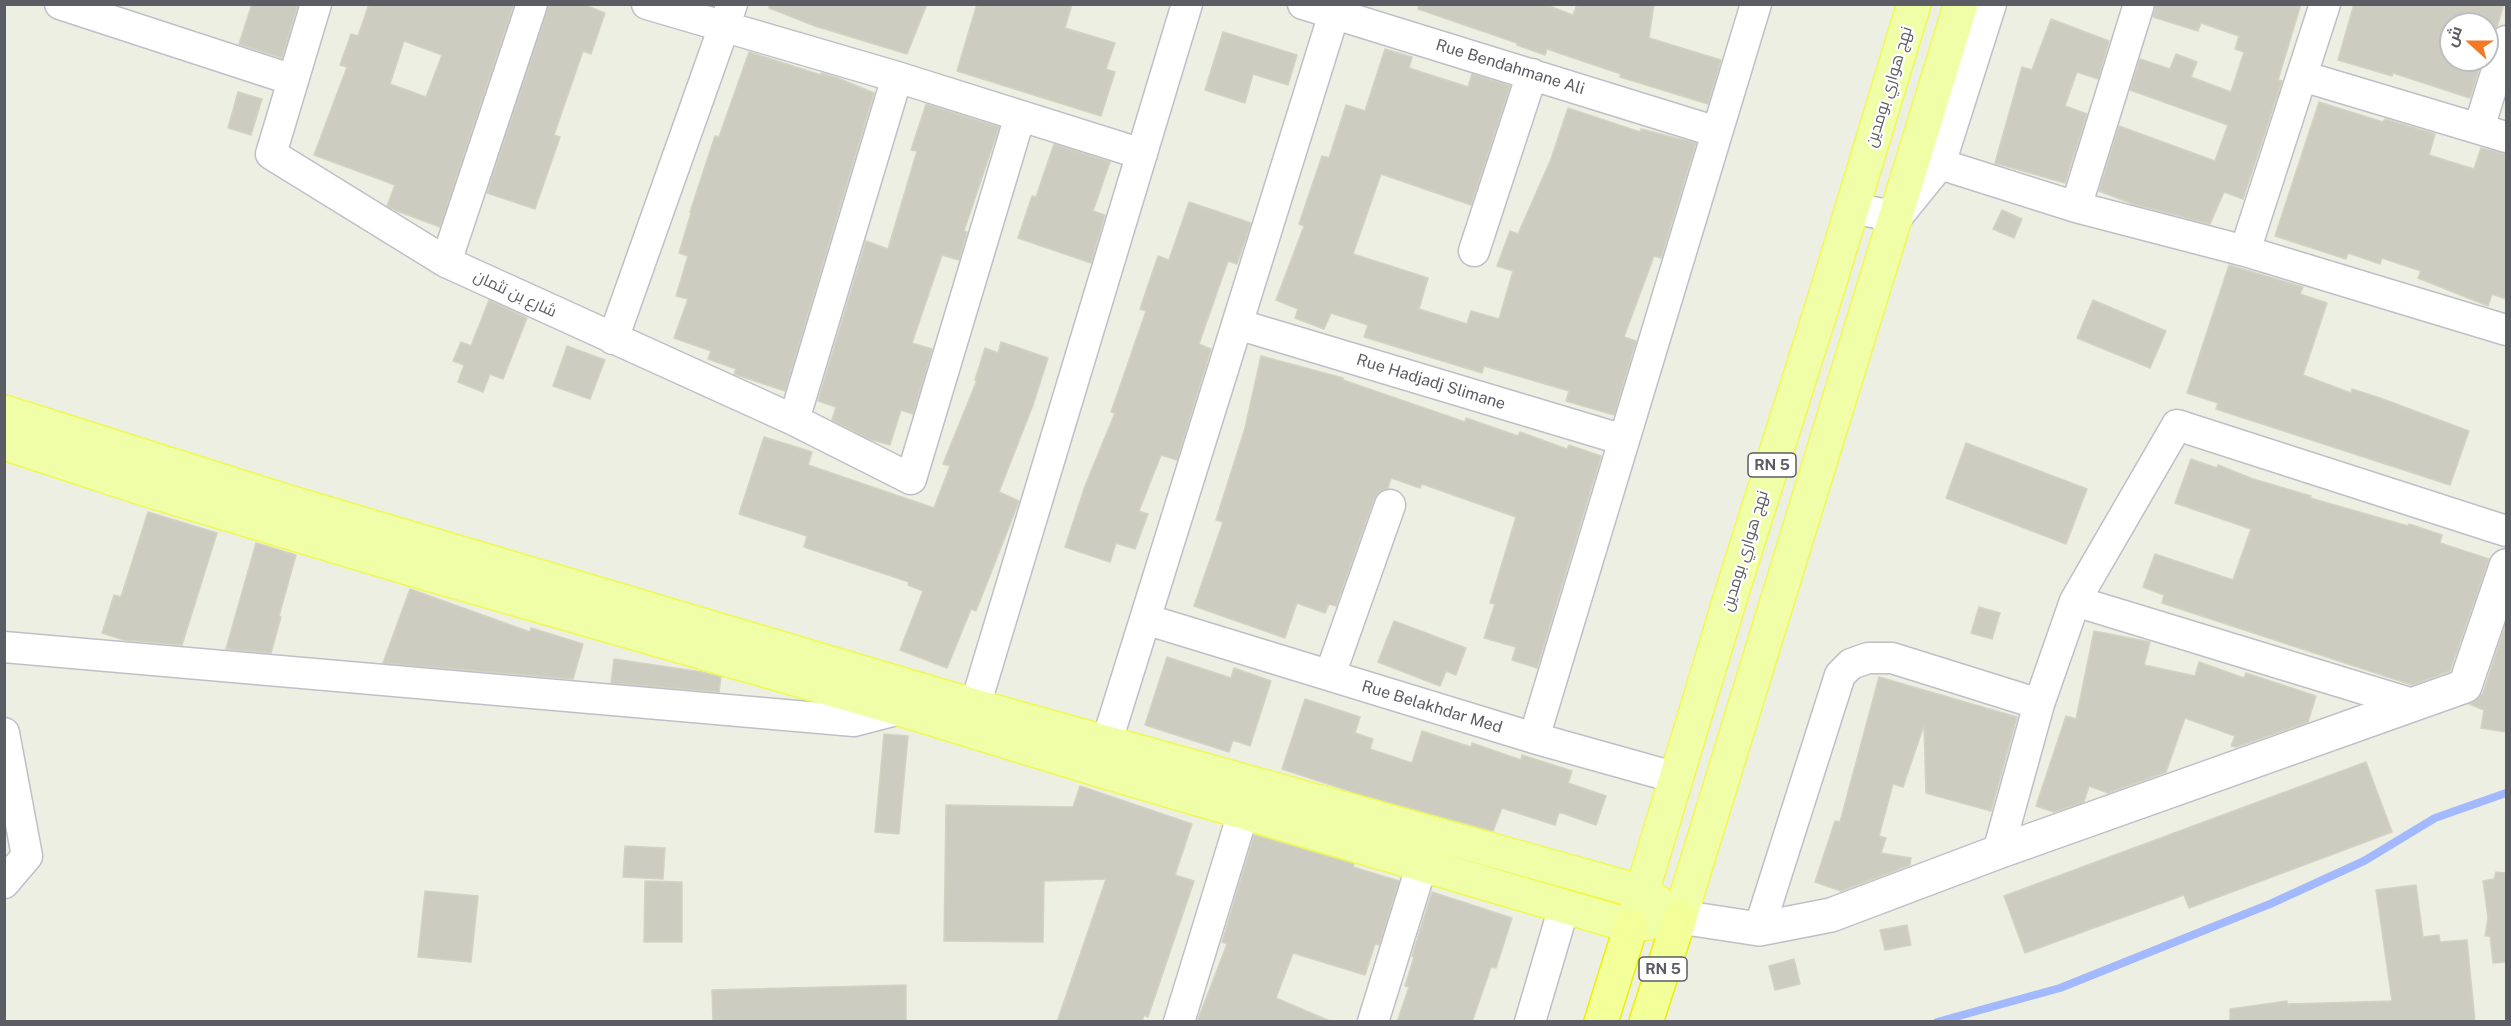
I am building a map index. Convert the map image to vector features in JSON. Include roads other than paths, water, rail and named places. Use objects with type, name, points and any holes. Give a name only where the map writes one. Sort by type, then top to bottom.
[{"type":"highway","name":"RN 5","points":[[1646,1022],[1680,917]]},
{"type":"highway","name":"RN 5","points":[[1600,1022],[1631,926]]},
{"type":"main road","name":"نهج هواري بومدين","points":[[1631,926],[1728,602],[1853,208],[1914,4]]},
{"type":"main road","name":"RN 5","points":[[1680,917],[1961,4]]},
{"type":"main road","points":[[4,412],[970,717],[1243,813],[1631,926],[1680,917]]},
{"type":"main road","points":[[4,443],[154,492],[387,562],[900,709],[970,717],[1107,741],[1642,892],[1680,917]]},
{"type":"street","points":[[60,4],[293,80]]},
{"type":"street","name":"شارع بن نثمان","points":[[316,4],[271,154],[446,262],[794,420],[911,479],[1020,116]]},
{"type":"street","points":[[446,262],[532,4]]},
{"type":"street","points":[[647,4],[728,16],[897,77],[1142,154]]},
{"type":"street","points":[[970,717],[1187,4]]},
{"type":"street","name":"Rue Bendahmane Ali","points":[[1303,4],[1336,9],[1717,132]]},
{"type":"street","points":[[1534,738],[1756,4]]},
{"type":"street","points":[[1853,208],[1897,217],[1940,164],[1991,4]]},
{"type":"street","points":[[2076,207],[2139,4]]},
{"type":"street","points":[[2245,251],[2325,4]]},
{"type":"street","points":[[1107,741],[1336,9]]},
{"type":"street","points":[[613,339],[728,16]]},
{"type":"street","points":[[2302,76],[2493,133],[2506,41]]},
{"type":"street","points":[[1474,250],[1532,74]]},
{"type":"street","points":[[794,420],[897,77]]},
{"type":"street","points":[[1940,164],[2076,207],[2245,251],[2506,330]]},
{"type":"street","name":"Rue Hadjadj Slimane","points":[[1237,324],[1624,440]]},
{"type":"street","points":[[1998,852],[2039,704],[2075,601],[2177,425],[2506,531]]},
{"type":"street","points":[[1330,675],[1390,505]]},
{"type":"street","points":[[1680,917],[1758,929],[1831,915],[1998,852],[2465,686],[2506,566]]},
{"type":"street","points":[[2075,601],[2413,704]]},
{"type":"street","name":"Rue Belakhdar Med","points":[[1145,619],[1534,738],[1677,778]]},
{"type":"street","points":[[4,647],[854,721],[900,709]]},
{"type":"street","points":[[1758,929],[1839,675],[1851,664],[1868,658],[1892,658],[2039,704]]},
{"type":"street","points":[[4,734],[27,856],[4,883]]},
{"type":"street","points":[[1179,1022],[1243,813]]},
{"type":"street","points":[[1373,1022],[1422,864]]},
{"type":"street","points":[[1530,1022],[1564,907]]},
{"type":"waterway","points":[[1937,1022],[2060,988],[2270,904],[2364,861],[2435,818],[2506,793]]}]
